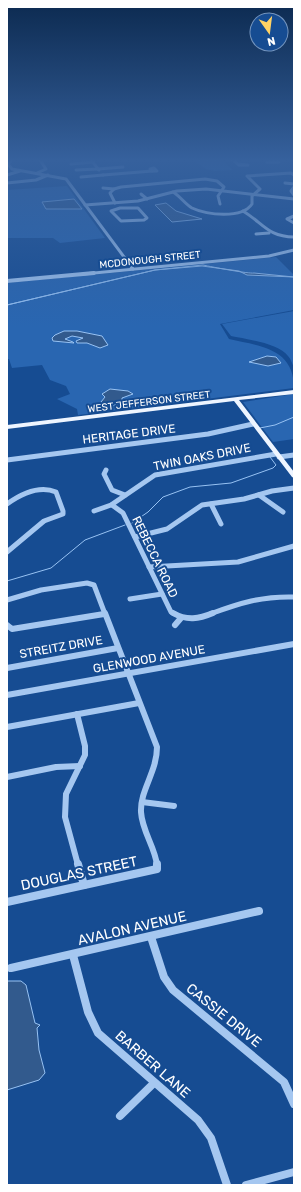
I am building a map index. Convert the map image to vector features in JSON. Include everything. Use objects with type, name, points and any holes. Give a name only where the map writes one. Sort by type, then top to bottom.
[{"type":"main road","name":"WEST JEFFERSON STREET","points":[[7,427],[294,392]]},
{"type":"main road","points":[[235,400],[294,476]]},
{"type":"street","points":[[93,216],[133,269]]},
{"type":"street","points":[[115,216],[118,220],[134,221],[144,220],[147,218],[145,216]]},
{"type":"street","points":[[251,216],[269,233]]},
{"type":"street","points":[[294,216],[288,218],[294,223]]},
{"type":"street","points":[[256,234],[269,233],[282,237],[294,237]]},
{"type":"street","name":"MCDONOUGH STREET","points":[[7,281],[269,256],[294,250]]},
{"type":"street","name":"HERITAGE DRIVE","points":[[7,460],[208,434],[253,424]]},
{"type":"street","name":"TWIN OAKS DRIVE","points":[[94,511],[112,505],[144,480],[155,475],[278,455],[294,455]]},
{"type":"street","points":[[106,470],[104,474],[112,490],[125,495]]},
{"type":"street","points":[[135,537],[167,529],[182,521],[197,507],[294,488]]},
{"type":"street","points":[[7,504],[24,494],[53,490],[56,492],[63,514],[44,521],[7,552]]},
{"type":"street","points":[[259,495],[283,512]]},
{"type":"street","points":[[211,504],[221,524]]},
{"type":"street","name":"REBECCA ROAD","points":[[112,505],[123,513],[171,612],[181,618]]},
{"type":"street","points":[[148,567],[233,562],[254,558],[285,547],[294,546]]},
{"type":"street","points":[[7,600],[41,590],[91,583],[94,585],[104,614],[130,673],[139,703],[157,747],[158,756],[154,774],[145,790],[142,802],[174,806]]},
{"type":"street","points":[[130,599],[162,594]]},
{"type":"street","points":[[175,625],[181,618],[203,618],[238,603],[263,598],[294,597]]},
{"type":"street","points":[[7,625],[12,629],[104,614]]},
{"type":"street","name":"GLENWOOD AVENUE","points":[[7,695],[294,644]]},
{"type":"street","name":"STREITZ DRIVE","points":[[7,668],[118,648]]},
{"type":"street","points":[[7,727],[139,703]]},
{"type":"street","points":[[77,714],[85,746],[85,756],[66,794],[65,817],[84,885]]},
{"type":"street","points":[[7,776],[56,767],[80,766]]},
{"type":"street","name":"DOUGLAS STREET","points":[[7,902],[157,869],[143,825],[142,802]]},
{"type":"street","name":"AVALON AVENUE","points":[[11,968],[73,955],[259,911]]},
{"type":"street","name":"CASSIE DRIVE","points":[[151,937],[164,977],[173,990],[284,1082],[294,1104]]},
{"type":"street","name":"BARBER LANE","points":[[73,955],[88,1012],[98,1033],[198,1120],[211,1138],[228,1185]]},
{"type":"street","points":[[120,1116],[154,1083]]},
{"type":"street","points":[[246,1185],[294,1172]]},
{"type":"shaded area","points":[[7,216],[89,216],[105,238],[60,243],[53,238],[7,238]]},
{"type":"shaded area","points":[[166,216],[191,216],[202,219],[172,222]]},
{"type":"shaded area","points":[[276,257],[294,275],[294,310],[220,324],[229,339],[263,347],[282,357],[288,364],[292,375],[294,388],[78,415],[77,409],[57,399],[70,394],[66,386],[50,380],[42,365],[12,368],[9,359],[7,359],[7,283]]},
{"type":"shaded area","points":[[203,265],[222,269],[202,266],[155,270]]},
{"type":"shaded area","points":[[241,272],[254,273],[294,277],[247,275]]},
{"type":"shaded area","points":[[294,311],[294,367],[289,357],[284,352],[261,342],[231,336],[222,324]]},
{"type":"shaded area","points":[[64,331],[77,331],[102,336],[108,345],[100,348],[87,343],[77,343],[76,341],[83,338],[72,336],[65,339],[74,343],[53,341],[52,338],[55,335]]},
{"type":"shaded area","points":[[267,356],[276,357],[281,363],[268,366],[249,362]]},
{"type":"shaded area","points":[[110,389],[128,391],[133,394],[122,398],[122,403],[103,405],[101,402],[105,397],[102,394]]},
{"type":"shaded area","points":[[294,394],[294,439],[273,442],[243,402]]},
{"type":"shaded area","points":[[7,981],[21,981],[26,985],[35,1023],[40,1025],[37,1028],[39,1050],[45,1073],[39,1080],[7,1090]]},
{"type":"waterway","points":[[260,428],[275,425],[294,417]]},
{"type":"waterway","points":[[132,523],[148,512],[163,497],[190,487],[231,483],[273,468],[276,465],[270,457]]},
{"type":"waterway","points":[[7,581],[51,568],[85,540],[125,525]]}]
